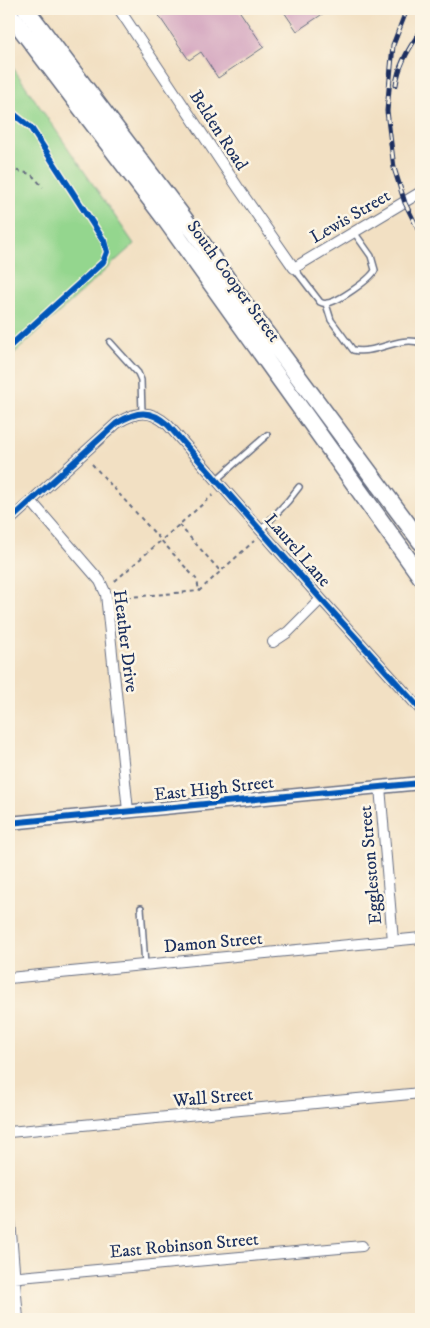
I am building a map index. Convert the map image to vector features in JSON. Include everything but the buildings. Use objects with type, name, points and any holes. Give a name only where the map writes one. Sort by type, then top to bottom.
[{"type":"main road","name":"South Cooper Street","points":[[26,9],[195,233],[248,309],[421,542]]},
{"type":"main road","name":"South Cooper Street","points":[[9,13],[164,218],[421,577]]},
{"type":"street","name":"Belden Road","points":[[119,9],[294,268]]},
{"type":"street","name":"Lewis Street","points":[[294,268],[421,192]]},
{"type":"street","name":"Laurel Lane","points":[[146,414],[162,420],[168,425],[421,710]]},
{"type":"street","points":[[9,521],[117,423],[131,415],[146,414]]},
{"type":"street","name":"Heather Drive","points":[[31,501],[100,581],[106,594],[128,811]]},
{"type":"street","points":[[273,642],[288,632],[321,599]]},
{"type":"street","name":"East High Street","points":[[9,823],[421,783]]},
{"type":"street","name":"Eggleston Street","points":[[380,787],[393,941]]},
{"type":"street","name":"Damon Street","points":[[9,978],[421,938]]},
{"type":"street","name":"Wall Street","points":[[9,1132],[421,1093]]},
{"type":"street","points":[[9,1208],[12,1278],[18,1319]]},
{"type":"street","name":"East Robinson Street","points":[[12,1278],[362,1246]]},
{"type":"lane","points":[[294,268],[320,302],[326,304],[340,297],[370,278],[375,270],[371,256],[354,232]]},
{"type":"lane","points":[[326,304],[331,320],[353,350],[362,352],[406,341],[421,343]]},
{"type":"lane","points":[[110,342],[138,373],[141,380],[146,414]]},
{"type":"lane","points":[[216,481],[267,435]]},
{"type":"lane","points":[[260,530],[299,487]]},
{"type":"lane","points":[[140,908],[145,965]]},
{"type":"path","points":[[9,169],[31,174],[43,188]]},
{"type":"path","points":[[92,464],[197,580],[199,591]]},
{"type":"path","points":[[115,581],[213,495]]},
{"type":"path","points":[[178,525],[220,572]]},
{"type":"path","points":[[119,598],[199,591],[254,541]]},
{"type":"green space","points":[[9,62],[134,244],[9,358]]},
{"type":"railway","points":[[407,9],[393,45],[387,111],[394,168],[405,203],[421,235]]},
{"type":"railway","points":[[396,85],[405,57],[421,31]]},
{"type":"cycle path","points":[[9,110],[31,128],[104,241],[107,252],[103,262],[9,347]]},
{"type":"cycle path","points":[[9,521],[117,423],[137,414],[155,416],[168,425],[421,710]]},
{"type":"cycle path","points":[[9,823],[421,783]]}]
